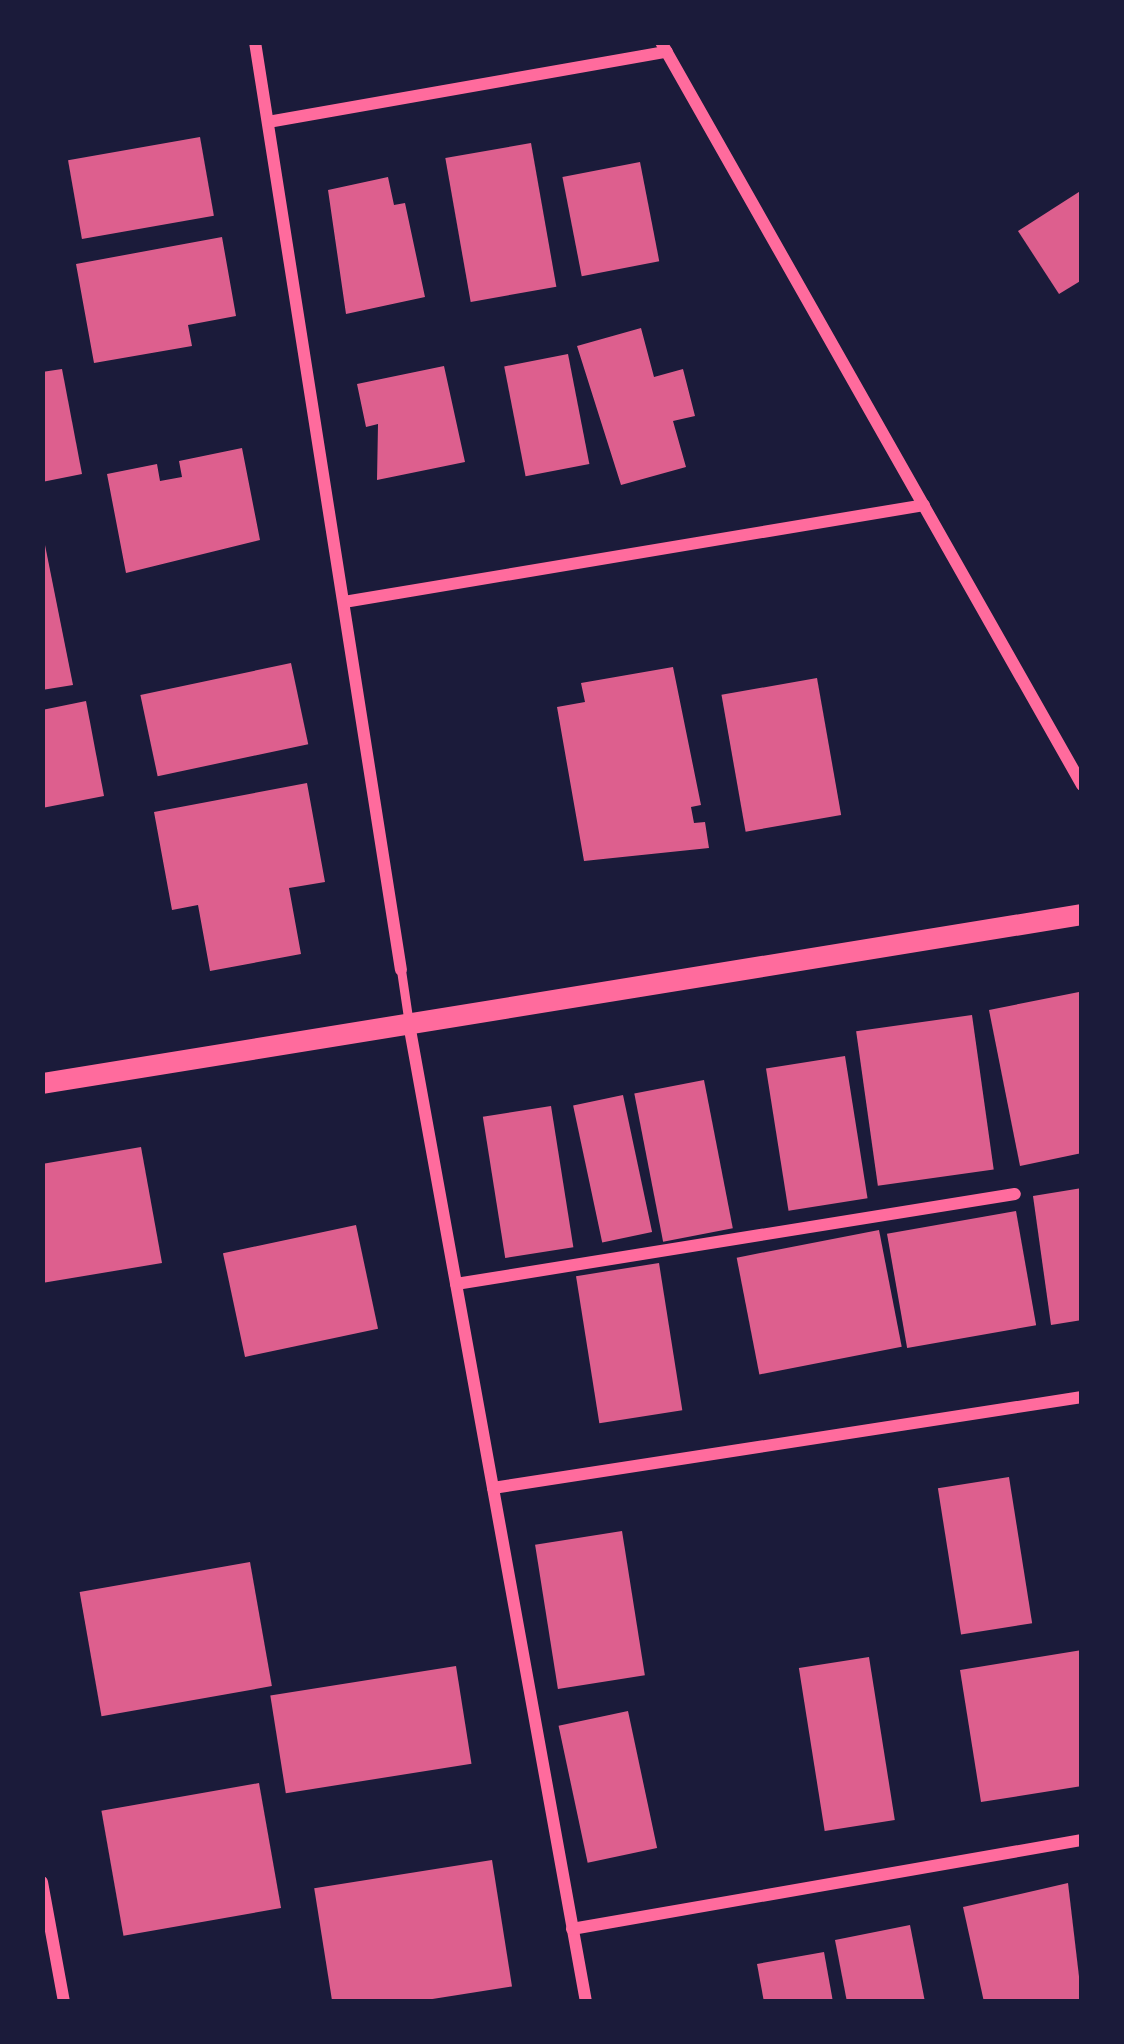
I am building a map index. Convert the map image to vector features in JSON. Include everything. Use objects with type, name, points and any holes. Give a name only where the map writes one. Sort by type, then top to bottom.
[{"type":"street","points":[[256,42],[401,970]]},
{"type":"street","points":[[268,122],[664,47],[1082,785]]},
{"type":"street","points":[[344,602],[924,505]]},
{"type":"street","points":[[42,1083],[1082,914]]},
{"type":"street","points":[[410,1024],[586,2002]]},
{"type":"street","points":[[456,1284],[1015,1194]]},
{"type":"street","points":[[493,1488],[1082,1397]]},
{"type":"street","points":[[572,1929],[1082,1840]]},
{"type":"street","points":[[42,1882],[64,2002]]},
{"type":"lane","points":[[401,970],[410,1024]]},
{"type":"building","points":[[200,137],[214,216],[82,239],[68,160]]},
{"type":"building","points":[[531,143],[556,287],[471,302],[445,158]]},
{"type":"building","points":[[640,162],[659,261],[582,276],[562,177]]},
{"type":"building","points":[[388,177],[394,205],[405,203],[425,297],[346,314],[328,190]]},
{"type":"building","points":[[1082,190],[1082,280],[1059,294],[1018,231]]},
{"type":"building","points":[[222,237],[236,316],[188,325],[192,346],[94,363],[76,264]]},
{"type":"building","points":[[641,328],[654,377],[683,369],[695,416],[673,421],[686,467],[621,485],[577,346]]},
{"type":"building","points":[[568,354],[589,464],[526,476],[504,366]]},
{"type":"building","points":[[444,366],[465,462],[377,480],[378,424],[366,427],[357,384]]},
{"type":"building","points":[[62,369],[82,474],[42,482],[42,372]]},
{"type":"building","points":[[242,448],[260,540],[126,573],[107,474],[157,464],[160,481],[182,477],[179,461]]},
{"type":"building","points":[[42,530],[73,685],[42,690]]},
{"type":"building","points":[[291,663],[308,744],[158,776],[140,695]]},
{"type":"building","points":[[673,667],[701,805],[691,807],[694,823],[705,822],[709,848],[584,861],[557,707],[585,702],[581,683]]},
{"type":"building","points":[[817,678],[841,815],[746,832],[721,695]]},
{"type":"building","points":[[86,701],[104,796],[42,808],[42,710]]},
{"type":"building","points":[[307,783],[325,882],[289,888],[301,954],[210,971],[198,905],[172,910],[154,812]]},
{"type":"building","points":[[1079,992],[1082,1153],[1020,1166],[989,1010]]},
{"type":"building","points":[[972,1015],[994,1169],[878,1186],[856,1031]]},
{"type":"building","points":[[845,1056],[868,1198],[789,1211],[766,1069]]},
{"type":"building","points":[[704,1080],[733,1228],[663,1242],[634,1094]]},
{"type":"building","points":[[623,1095],[652,1232],[602,1243],[573,1106]]},
{"type":"building","points":[[551,1106],[573,1247],[505,1258],[483,1117]]},
{"type":"building","points":[[141,1147],[162,1263],[42,1283],[42,1164]]},
{"type":"building","points":[[1082,1188],[1082,1320],[1051,1325],[1033,1196]]},
{"type":"building","points":[[1016,1211],[1036,1325],[907,1348],[887,1234]]},
{"type":"building","points":[[356,1225],[378,1329],[245,1357],[223,1253]]},
{"type":"building","points":[[879,1230],[902,1347],[759,1374],[737,1258]]},
{"type":"building","points":[[659,1263],[682,1410],[599,1423],[576,1276]]},
{"type":"building","points":[[1009,1477],[1032,1623],[961,1634],[938,1488]]},
{"type":"building","points":[[622,1531],[645,1675],[558,1689],[535,1545]]},
{"type":"building","points":[[250,1562],[272,1686],[102,1716],[80,1592]]},
{"type":"building","points":[[1082,1650],[1082,1786],[981,1802],[960,1670]]},
{"type":"building","points":[[869,1657],[895,1820],[825,1831],[799,1668]]},
{"type":"building","points":[[456,1666],[471,1764],[286,1793],[270,1695]]},
{"type":"building","points":[[628,1711],[657,1848],[588,1863],[559,1726]]},
{"type":"building","points":[[259,1783],[281,1908],[123,1936],[101,1811]]},
{"type":"building","points":[[492,1860],[512,1986],[414,2002],[332,2002],[314,1888]]},
{"type":"building","points":[[1068,1883],[1082,2002],[984,2002],[963,1907]]},
{"type":"building","points":[[910,1925],[925,2002],[847,2002],[835,1940]]},
{"type":"building","points":[[824,1952],[833,2002],[764,2002],[757,1964]]}]
